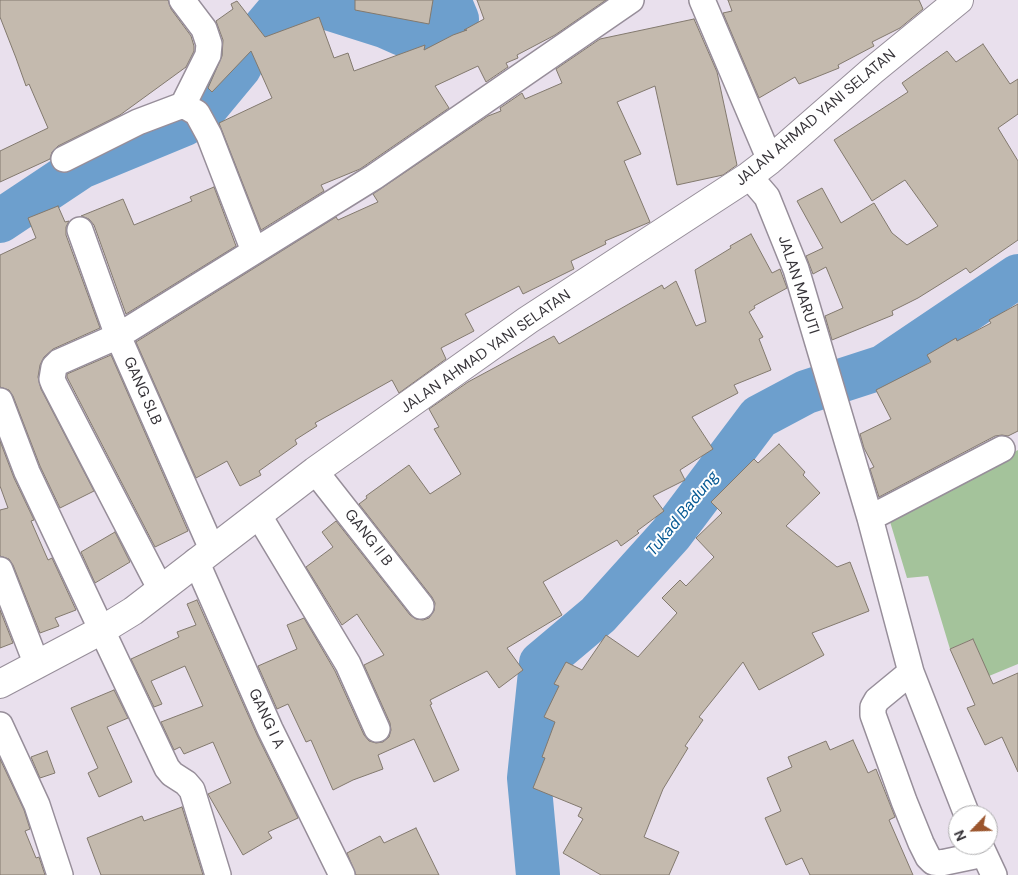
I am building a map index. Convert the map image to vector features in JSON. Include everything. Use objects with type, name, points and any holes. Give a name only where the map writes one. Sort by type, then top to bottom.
[{"type":"main road","name":"JALAN AHMAD YANI SELATAN","points":[[0,684],[102,630],[133,611],[204,555],[259,516],[315,471],[528,320],[760,168],[872,71],[959,0]]},
{"type":"street","points":[[161,590],[52,379],[54,367],[59,362],[118,336],[374,177],[631,0]]},
{"type":"street","name":"JALAN MARUTI","points":[[702,0],[760,168],[767,197],[796,269],[870,518],[912,672],[963,805]]},
{"type":"street","points":[[64,159],[138,122],[183,104],[208,55],[209,44],[192,4]]},
{"type":"street","points":[[183,104],[198,114],[254,251]]},
{"type":"street","name":"GANG SLB","points":[[80,230],[118,336],[204,555]]},
{"type":"street","points":[[0,401],[27,472],[167,768],[192,790],[218,875]]},
{"type":"street","points":[[870,518],[1002,449]]},
{"type":"street","name":"GANG II B","points":[[315,471],[421,606]]},
{"type":"street","points":[[259,516],[348,664],[377,729]]},
{"type":"street","name":"GANG I A","points":[[204,555],[270,729],[342,875]]},
{"type":"street","points":[[0,570],[36,665]]},
{"type":"street","points":[[912,672],[877,700],[873,707],[873,715],[921,843],[928,857],[933,862],[941,863],[986,858]]},
{"type":"street","points":[[0,725],[37,805],[60,875]]},
{"type":"green space","points":[[1018,450],[1018,664],[989,676],[973,639],[950,649],[928,576],[907,578],[888,515]]},
{"type":"building","points":[[0,0],[168,0],[171,9],[191,36],[194,51],[186,67],[120,115],[58,146],[52,152],[50,159],[0,182],[0,151],[48,128],[29,84],[26,86],[0,17]]},
{"type":"building","points":[[355,0],[433,0],[429,24],[355,10]]},
{"type":"building","points":[[477,0],[606,0],[555,35],[517,55],[518,58],[506,63],[508,67],[486,82],[478,66],[435,86],[449,108],[360,169],[321,185],[324,191],[261,230],[219,123],[272,98],[251,51],[212,92],[208,88],[222,56],[223,40],[216,21],[233,9],[231,4],[237,1],[265,37],[319,17],[334,58],[348,53],[354,71],[425,45],[424,50],[467,30],[464,30],[484,19]]},
{"type":"building","points":[[728,0],[919,0],[923,9],[900,28],[872,42],[874,46],[838,65],[839,68],[799,84],[795,77],[759,98],[723,13],[732,11]]},
{"type":"building","points":[[694,19],[717,72],[737,165],[723,175],[677,185],[655,86],[617,102],[641,154],[624,161],[650,222],[605,241],[606,244],[571,261],[574,269],[523,294],[519,286],[465,314],[474,331],[441,348],[446,359],[399,393],[392,380],[315,423],[317,426],[295,440],[297,444],[259,471],[261,475],[240,486],[227,461],[196,478],[136,342],[336,217],[338,220],[378,202],[373,194],[488,116],[501,111],[500,108],[522,93],[525,99],[562,83],[556,69],[600,39]]},
{"type":"building","points":[[983,44],[1010,84],[1018,79],[1018,114],[998,128],[1018,161],[1018,240],[970,273],[966,268],[918,298],[892,311],[893,315],[832,340],[825,316],[843,308],[826,267],[813,274],[806,256],[823,248],[797,201],[822,188],[841,223],[874,203],[892,233],[907,245],[938,226],[905,180],[872,201],[834,140],[908,92],[902,83],[947,51],[956,62]]},
{"type":"building","points":[[214,187],[236,246],[126,314],[94,225],[89,219],[81,216],[123,199],[134,225],[192,201],[190,197]]},
{"type":"building","points":[[58,206],[65,222],[69,221],[66,227],[66,235],[100,328],[53,349],[44,357],[40,365],[38,377],[41,389],[94,491],[60,508],[40,466],[13,396],[9,390],[0,387],[0,255],[36,238],[28,218]]},
{"type":"building","points":[[751,234],[772,273],[780,269],[787,288],[754,306],[755,308],[749,312],[763,337],[759,339],[771,370],[734,385],[738,393],[692,417],[713,449],[680,470],[685,480],[653,496],[664,511],[637,531],[639,533],[621,546],[617,540],[543,582],[562,615],[507,648],[523,670],[499,688],[487,671],[430,700],[432,704],[430,705],[459,770],[434,782],[414,739],[378,755],[383,769],[333,790],[311,740],[306,742],[288,704],[277,709],[258,666],[297,649],[287,625],[304,618],[335,671],[364,735],[369,741],[376,743],[383,742],[389,737],[390,723],[364,665],[384,655],[357,614],[342,625],[306,567],[333,547],[322,532],[336,521],[410,615],[416,619],[423,620],[429,618],[434,611],[435,603],[432,597],[359,504],[367,498],[366,496],[409,465],[430,494],[461,474],[434,429],[439,427],[429,409],[468,382],[520,354],[554,336],[559,344],[662,285],[664,289],[676,281],[696,326],[706,322],[695,270]]},
{"type":"building","points":[[1018,304],[1018,431],[1008,436],[995,436],[879,497],[870,469],[874,467],[864,448],[860,434],[891,419],[876,390],[931,362],[927,355],[956,338],[957,341],[991,323],[989,320]]},
{"type":"building","points":[[111,355],[188,531],[155,547],[67,377],[67,374]]},
{"type":"building","points":[[0,441],[14,478],[34,520],[31,521],[48,560],[52,558],[76,610],[55,618],[59,626],[40,633],[13,565],[9,559],[0,556],[0,510],[8,508],[0,486]]},
{"type":"building","points":[[779,444],[805,472],[803,475],[820,493],[786,526],[837,567],[850,562],[869,611],[812,633],[824,655],[759,690],[743,662],[699,717],[703,720],[685,746],[688,748],[663,789],[644,837],[679,852],[669,875],[601,875],[563,853],[583,819],[578,816],[582,808],[533,788],[545,758],[542,757],[555,722],[544,717],[559,686],[554,684],[566,662],[582,670],[606,635],[638,657],[677,613],[662,598],[680,580],[686,586],[714,557],[696,538],[722,513],[711,502],[754,459],[758,463]]},
{"type":"building","points":[[115,532],[130,562],[95,583],[81,552]]},
{"type":"building","points":[[197,600],[257,735],[298,818],[268,832],[272,838],[243,855],[208,794],[231,783],[213,742],[184,754],[180,747],[174,750],[161,722],[203,706],[185,666],[151,681],[162,704],[154,707],[131,659],[179,637],[177,632],[196,625],[187,604]]},
{"type":"building","points":[[0,610],[13,643],[0,648]]},
{"type":"building","points":[[973,639],[993,684],[1018,673],[1018,772],[1002,737],[985,745],[967,708],[975,705],[950,649]]},
{"type":"building","points":[[114,690],[128,718],[107,727],[132,782],[99,797],[88,773],[98,768],[71,708]]},
{"type":"building","points":[[853,740],[868,773],[876,769],[895,817],[889,820],[913,875],[810,875],[802,858],[786,865],[765,818],[781,811],[767,778],[792,767],[788,757],[826,741],[830,750]]},
{"type":"building","points":[[47,751],[55,773],[40,778],[31,757]]},
{"type":"building","points":[[0,759],[24,810],[30,829],[25,831],[36,858],[39,857],[45,875],[0,875]]},
{"type":"building","points":[[182,807],[203,875],[101,875],[87,838],[142,816],[144,821]]},
{"type":"building","points":[[416,828],[439,875],[356,875],[347,853],[380,836],[384,843]]},
{"type":"waterway","points":[[205,109],[239,68],[255,39],[276,14],[321,6],[384,26],[402,34],[435,37],[457,19],[449,0]]},
{"type":"waterway","points":[[0,221],[81,167],[185,124]]},
{"type":"waterway","name":"Tukad Badung","points":[[538,875],[529,778],[541,663],[598,615],[671,534],[759,417],[806,392],[883,367],[1018,276]]}]
